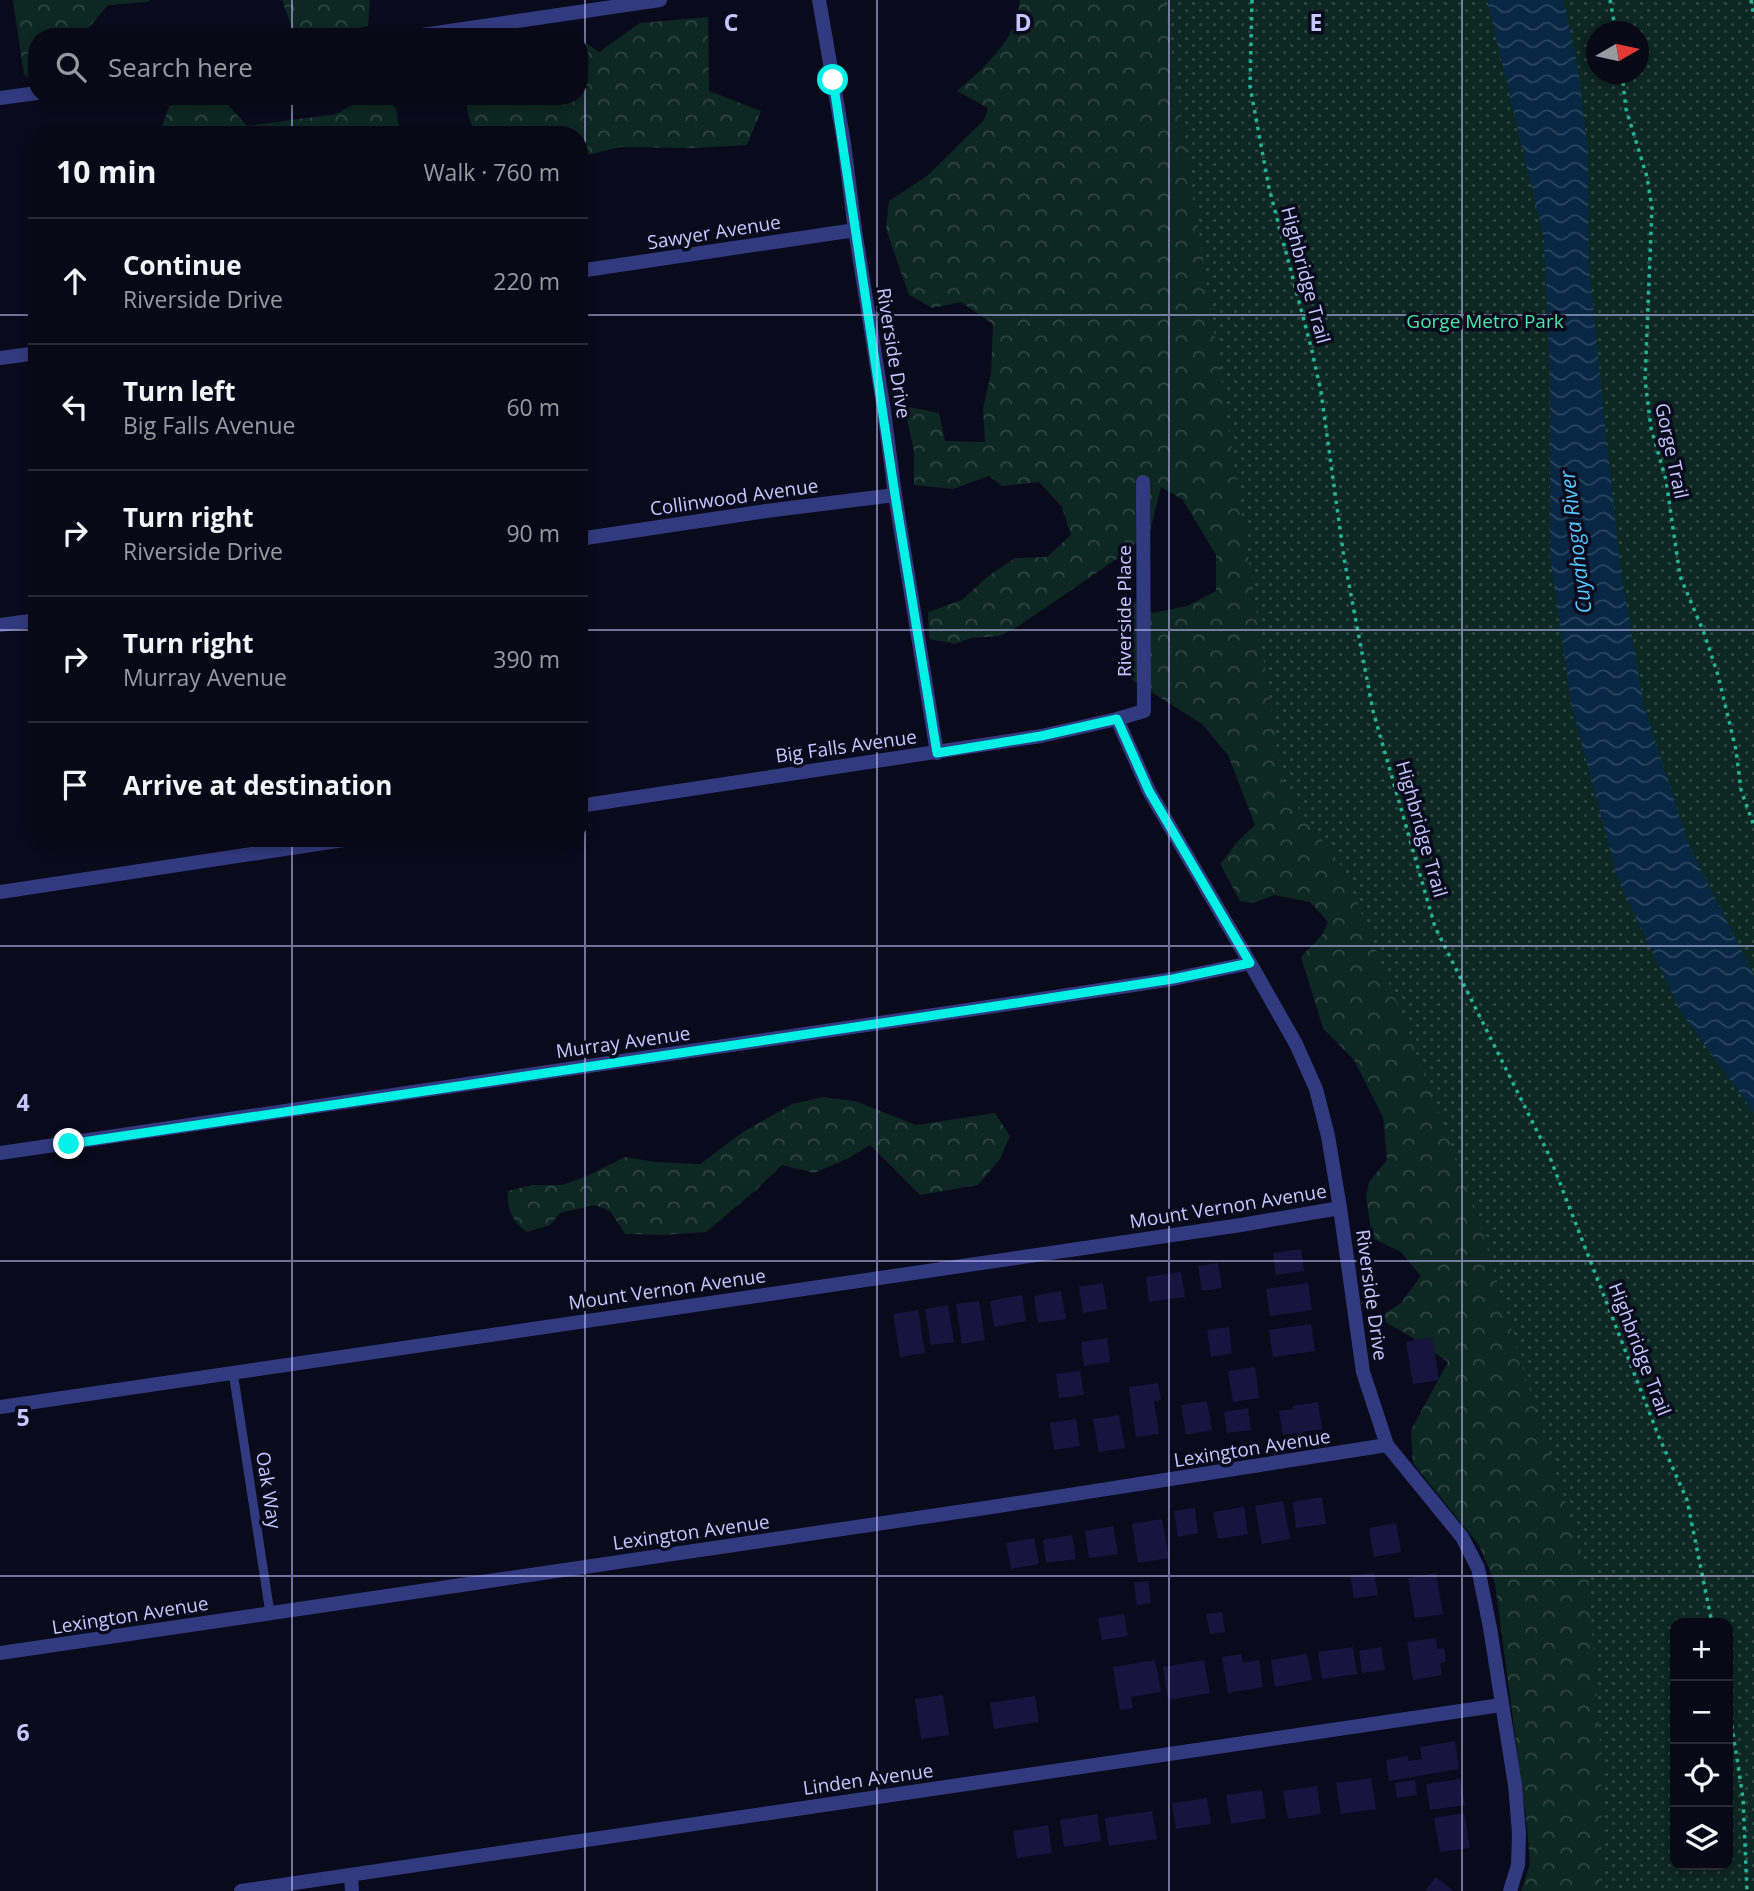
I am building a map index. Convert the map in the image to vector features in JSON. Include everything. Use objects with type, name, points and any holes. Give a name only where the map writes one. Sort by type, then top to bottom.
[{"type":"street","points":[[470,28],[660,0]]},
{"type":"street","name":"Riverside Drive","points":[[819,0],[844,143],[895,495],[937,753]]},
{"type":"street","points":[[0,99],[28,94]]},
{"type":"street","name":"Sawyer Avenue","points":[[588,270],[855,230]]},
{"type":"street","points":[[0,358],[28,354]]},
{"type":"street","name":"Riverside Place","points":[[1117,719],[1144,711],[1143,482]]},
{"type":"street","name":"Collinwood Avenue","points":[[588,538],[895,495]]},
{"type":"street","points":[[0,625],[28,621]]},
{"type":"street","name":"Riverside Drive","points":[[1117,719],[1149,791],[1296,1044],[1316,1089],[1328,1136],[1340,1208],[1363,1372],[1387,1445],[1462,1537],[1478,1567],[1515,1785],[1519,1833],[1518,1865],[1510,1891]]},
{"type":"street","name":"Big Falls Avenue","points":[[588,805],[937,753],[1041,736],[1117,719]]},
{"type":"street","points":[[0,892],[298,847]]},
{"type":"street","name":"Murray Avenue","points":[[0,1153],[1016,1003],[1173,979],[1250,963]]},
{"type":"street","name":"Mount Vernon Avenue","points":[[0,1407],[1241,1225],[1340,1208]]},
{"type":"street","name":"Lexington Avenue","points":[[0,1653],[1020,1503],[1387,1445]]},
{"type":"street","name":"Linden Avenue","points":[[241,1891],[351,1884],[416,1864],[1501,1705]]},
{"type":"lane","name":"Oak Way","points":[[233,1372],[270,1613]]},
{"type":"path","name":"Highbridge Trail","points":[[1252,0],[1250,86],[1269,188],[1321,392],[1344,558],[1373,710],[1436,927],[1549,1156],[1659,1437],[1687,1500],[1711,1618]]},
{"type":"path","points":[[1610,0],[1614,21]]},
{"type":"path","points":[[1751,0],[1754,17]]},
{"type":"path","name":"Gorge Trail","points":[[1623,84],[1626,109],[1647,177],[1653,208],[1645,369],[1647,407],[1666,480],[1680,576],[1718,675],[1736,750],[1741,790],[1754,826]]},
{"type":"path","points":[[1733,1733],[1743,1798],[1747,1891]]},
{"type":"green space","points":[[13,0],[150,0],[108,5],[88,28],[28,28],[28,77],[24,75]]},
{"type":"green space","points":[[282,0],[370,0],[368,26],[292,28]]},
{"type":"green space","points":[[1020,0],[1240,0],[1670,1694],[1670,1739],[1650,1839],[1670,1862],[1670,1870],[1677,1870],[1695,1891],[1521,1891],[1530,1864],[1527,1825],[1495,1583],[1479,1545],[1413,1463],[1411,1430],[1448,1362],[1378,1318],[1401,1303],[1421,1276],[1401,1252],[1372,1238],[1366,1196],[1369,1182],[1387,1160],[1383,1117],[1354,1060],[1323,1028],[1301,957],[1322,935],[1328,922],[1310,902],[1274,895],[1254,903],[1240,901],[1220,864],[1255,825],[1228,755],[1202,724],[1131,679],[1121,640],[1116,611],[1125,595],[1153,613],[1187,606],[1216,591],[1216,555],[1183,500],[1161,487],[1150,531],[1121,556],[1000,636],[971,638],[955,644],[929,639],[928,612],[962,600],[987,577],[1015,558],[1047,557],[1071,535],[1062,507],[1039,482],[1002,486],[989,476],[953,489],[914,485],[914,451],[904,406],[939,413],[945,441],[985,442],[983,409],[991,373],[993,324],[961,302],[933,308],[909,295],[886,229],[889,201],[927,176],[984,120],[988,108],[957,91],[998,51],[1018,14]]},
{"type":"green space","name":"Gorge Metro Park","points":[[1164,0],[1754,0],[1754,1891],[1602,1891],[1601,1761],[1588,1572],[1526,1379],[1475,1207],[1345,871],[1283,787]]},
{"type":"green space","points":[[708,17],[709,91],[761,111],[747,145],[693,148],[620,147],[588,155],[588,126],[472,126],[467,105],[588,105],[588,44],[599,52],[640,23]]},
{"type":"green space","points":[[170,105],[228,105],[247,126],[162,126]]},
{"type":"green space","points":[[352,105],[393,105],[396,109],[399,126],[247,126],[336,114]]},
{"type":"green space","points":[[823,1097],[855,1101],[916,1125],[995,1113],[1010,1136],[1000,1159],[978,1185],[920,1195],[870,1145],[849,1158],[814,1173],[782,1165],[706,1232],[625,1234],[610,1211],[595,1205],[560,1213],[550,1225],[527,1232],[511,1214],[508,1191],[532,1185],[562,1185],[625,1157],[655,1162],[700,1164],[743,1132],[792,1104]]},
{"type":"water","name":"Cuyahoga River","points":[[1487,0],[1563,0],[1564,4],[1578,67],[1588,153],[1589,263],[1621,572],[1644,706],[1690,848],[1754,975],[1754,1113],[1681,1012],[1618,880],[1571,703],[1550,556],[1550,378],[1544,239]]},
{"type":"building","points":[[1301,1249],[1304,1271],[1276,1275],[1273,1253]]},
{"type":"building","points":[[1218,1263],[1222,1288],[1202,1291],[1198,1266]]},
{"type":"building","points":[[1181,1272],[1185,1297],[1149,1302],[1146,1277]]},
{"type":"building","points":[[1103,1283],[1107,1309],[1083,1313],[1079,1287]]},
{"type":"building","points":[[1308,1283],[1312,1310],[1270,1316],[1266,1289]]},
{"type":"building","points":[[1061,1291],[1066,1319],[1038,1323],[1034,1296]]},
{"type":"building","points":[[1022,1295],[1026,1321],[994,1327],[990,1301]]},
{"type":"building","points":[[979,1301],[985,1340],[962,1344],[956,1304]]},
{"type":"building","points":[[948,1305],[954,1342],[931,1345],[925,1309]]},
{"type":"building","points":[[918,1310],[925,1353],[900,1357],[893,1314]]},
{"type":"building","points":[[1311,1324],[1315,1351],[1273,1357],[1269,1330]]},
{"type":"building","points":[[1229,1327],[1232,1353],[1211,1357],[1207,1330]]},
{"type":"building","points":[[1432,1337],[1439,1380],[1413,1384],[1406,1342]]},
{"type":"building","points":[[1107,1338],[1110,1362],[1084,1366],[1081,1342]]},
{"type":"building","points":[[1255,1367],[1259,1398],[1233,1402],[1228,1371]]},
{"type":"building","points":[[1080,1371],[1084,1395],[1059,1398],[1056,1374]]},
{"type":"building","points":[[1158,1383],[1161,1400],[1154,1401],[1159,1434],[1136,1437],[1129,1387]]},
{"type":"building","points":[[1207,1401],[1212,1430],[1186,1435],[1181,1405]]},
{"type":"building","points":[[1318,1402],[1322,1429],[1283,1435],[1279,1411]]},
{"type":"building","points":[[1248,1408],[1251,1430],[1227,1433],[1224,1412]]},
{"type":"building","points":[[1119,1415],[1125,1448],[1099,1452],[1093,1419]]},
{"type":"building","points":[[1076,1419],[1080,1446],[1054,1450],[1050,1423]]},
{"type":"building","points":[[1322,1497],[1326,1524],[1296,1528],[1293,1502]]},
{"type":"building","points":[[1283,1501],[1290,1539],[1262,1544],[1255,1506]]},
{"type":"building","points":[[1244,1507],[1248,1534],[1218,1539],[1213,1512]]},
{"type":"building","points":[[1195,1508],[1198,1533],[1178,1537],[1174,1511]]},
{"type":"building","points":[[1162,1519],[1169,1558],[1138,1563],[1132,1524]]},
{"type":"building","points":[[1396,1523],[1401,1552],[1374,1557],[1369,1528]]},
{"type":"building","points":[[1113,1526],[1118,1554],[1089,1558],[1085,1531]]},
{"type":"building","points":[[1072,1535],[1076,1559],[1046,1563],[1043,1540]]},
{"type":"building","points":[[1034,1538],[1039,1564],[1011,1569],[1006,1543]]},
{"type":"building","points":[[1374,1573],[1378,1595],[1354,1598],[1350,1576]]},
{"type":"building","points":[[1436,1573],[1443,1614],[1415,1618],[1408,1578]]},
{"type":"building","points":[[1148,1581],[1151,1603],[1137,1605],[1134,1583]]},
{"type":"building","points":[[1222,1612],[1225,1632],[1210,1634],[1206,1614]]},
{"type":"building","points":[[1124,1614],[1128,1636],[1102,1640],[1098,1618]]},
{"type":"building","points":[[1436,1638],[1437,1649],[1444,1648],[1446,1662],[1440,1663],[1442,1675],[1413,1680],[1407,1642]]},
{"type":"building","points":[[1353,1647],[1357,1674],[1322,1679],[1318,1652]]},
{"type":"building","points":[[1381,1647],[1385,1670],[1362,1673],[1359,1651]]},
{"type":"building","points":[[1241,1654],[1243,1663],[1259,1660],[1263,1687],[1228,1693],[1222,1657]]},
{"type":"building","points":[[1307,1654],[1312,1680],[1275,1687],[1271,1660]]},
{"type":"building","points":[[1155,1660],[1161,1692],[1131,1697],[1133,1708],[1120,1710],[1113,1667]]},
{"type":"building","points":[[1204,1660],[1210,1693],[1168,1700],[1163,1667]]},
{"type":"building","points":[[943,1695],[949,1735],[921,1739],[915,1699]]},
{"type":"building","points":[[1035,1696],[1039,1722],[994,1729],[990,1703]]},
{"type":"building","points":[[1455,1741],[1459,1769],[1389,1781],[1386,1760],[1408,1756],[1408,1761],[1422,1759],[1420,1747]]},
{"type":"building","points":[[1371,1778],[1376,1809],[1341,1814],[1336,1783]]},
{"type":"building","points":[[1460,1779],[1465,1805],[1430,1810],[1426,1784]]},
{"type":"building","points":[[1415,1780],[1417,1795],[1397,1798],[1395,1783]]},
{"type":"building","points":[[1317,1786],[1321,1814],[1288,1819],[1283,1791]]},
{"type":"building","points":[[1262,1790],[1266,1818],[1231,1824],[1226,1795]]},
{"type":"building","points":[[1207,1798],[1211,1824],[1176,1829],[1172,1803]]},
{"type":"building","points":[[1152,1811],[1157,1839],[1109,1846],[1105,1818]]},
{"type":"building","points":[[1464,1813],[1470,1848],[1440,1852],[1434,1818]]},
{"type":"building","points":[[1097,1814],[1101,1841],[1064,1847],[1060,1820]]},
{"type":"building","points":[[1048,1825],[1052,1853],[1017,1858],[1013,1831]]},
{"type":"building","points":[[1436,1877],[1454,1891],[1425,1891]]},
{"type":"route","points":[[69,1144],[1173,979],[1250,963],[1149,791],[1117,719],[1041,736],[937,753],[895,495],[833,80]]}]
